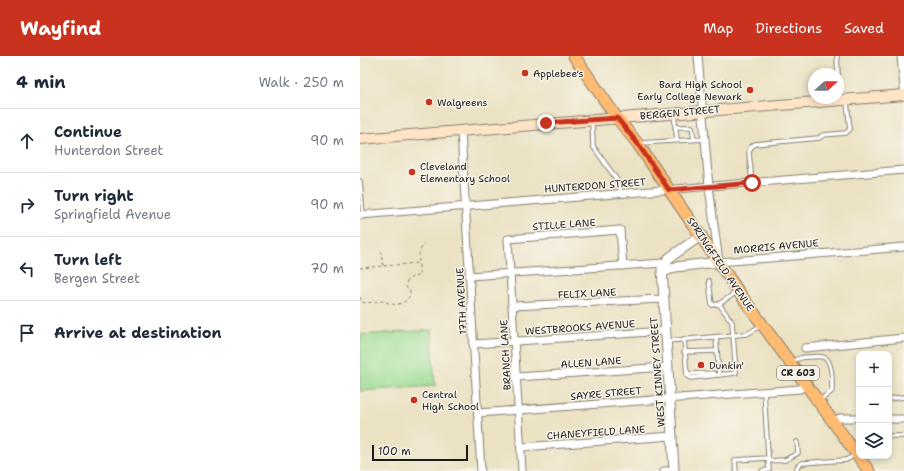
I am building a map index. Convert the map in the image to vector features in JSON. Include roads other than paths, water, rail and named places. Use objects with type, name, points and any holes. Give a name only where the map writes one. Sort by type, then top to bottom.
[{"type":"main road","name":"SPRINGFIELD AVENUE","points":[[574,56],[702,235],[738,291],[856,454]]},
{"type":"main road","name":"BERGEN STREET","points":[[360,139],[702,110],[904,95]]},
{"type":"main road","name":"SPRINGFIELD AVENUE","points":[[860,459],[869,471]]},
{"type":"street","points":[[698,56],[709,187],[719,262]]},
{"type":"street","points":[[901,56],[904,88]]},
{"type":"street","name":"17TH AVENUE","points":[[461,131],[481,471]]},
{"type":"street","name":"HUNTERDON STREET","points":[[362,215],[904,170]]},
{"type":"street","name":"STILLE LANE","points":[[508,239],[620,230],[623,266]]},
{"type":"street","points":[[470,276],[663,263],[702,235]]},
{"type":"street","name":"BRANCH LANE","points":[[508,239],[522,447],[522,471]]},
{"type":"street","name":"MORRIS AVENUE","points":[[662,272],[675,267],[719,262],[904,246]]},
{"type":"street","points":[[662,272],[663,263]]},
{"type":"street","name":"WEST KINNEY STREET","points":[[662,272],[674,471]]},
{"type":"street","name":"FELIX LANE","points":[[512,306],[663,299]]},
{"type":"street","name":"WESTBROOKS AVENUE","points":[[473,344],[665,331]]},
{"type":"street","points":[[805,348],[904,338]]},
{"type":"street","name":"ALLEN LANE","points":[[517,377],[667,367]]},
{"type":"street","name":"SAYRE STREET","points":[[478,413],[800,389],[806,384]]},
{"type":"street","points":[[833,421],[840,418],[856,418]]},
{"type":"street","points":[[892,419],[904,419]]},
{"type":"street","name":"CHANEYFIELD LANE","points":[[522,447],[672,436]]},
{"type":"street","points":[[664,471],[674,471]]},
{"type":"lane","points":[[837,56],[838,68]]},
{"type":"lane","points":[[752,183],[749,152],[750,147],[755,144],[819,138],[823,135],[846,133],[850,129],[846,99]]},
{"type":"lane","points":[[674,113],[677,140]]},
{"type":"lane","points":[[591,120],[593,146],[619,183],[621,194]]},
{"type":"lane","points":[[675,127],[692,127],[694,139]]},
{"type":"lane","points":[[638,144],[705,139]]},
{"type":"lane","points":[[360,181],[362,215]]},
{"type":"lane","points":[[709,281],[712,305],[719,304],[738,291]]},
{"type":"lane","points":[[684,339],[686,374],[689,377],[736,373],[732,322],[719,304]]},
{"type":"lane","points":[[666,341],[753,332],[763,325]]},
{"type":"lane","points":[[716,337],[717,375]]},
{"type":"lane","points":[[684,352],[717,351]]},
{"type":"lane","points":[[791,363],[800,358],[822,356],[830,364],[832,391],[818,402]]},
{"type":"lane","points":[[762,471],[769,471],[764,392]]},
{"type":"lane","points":[[892,399],[904,397]]},
{"type":"lane","points":[[892,436],[904,436]]},
{"type":"lane","points":[[736,471],[736,460],[785,460],[798,453],[796,442]]},
{"type":"lane","points":[[797,469],[802,463],[846,460],[856,454]]},
{"type":"place","name":"Applebee's","points":[[525,73]]},
{"type":"place","name":"Bard High School Early College Newark","points":[[750,90]]},
{"type":"place","name":"Walgreens","points":[[429,102]]},
{"type":"place","name":"Cleveland Elementary School","points":[[412,172]]},
{"type":"place","name":"Dunkin'","points":[[701,365]]},
{"type":"place","name":"Central High School","points":[[414,400]]}]
